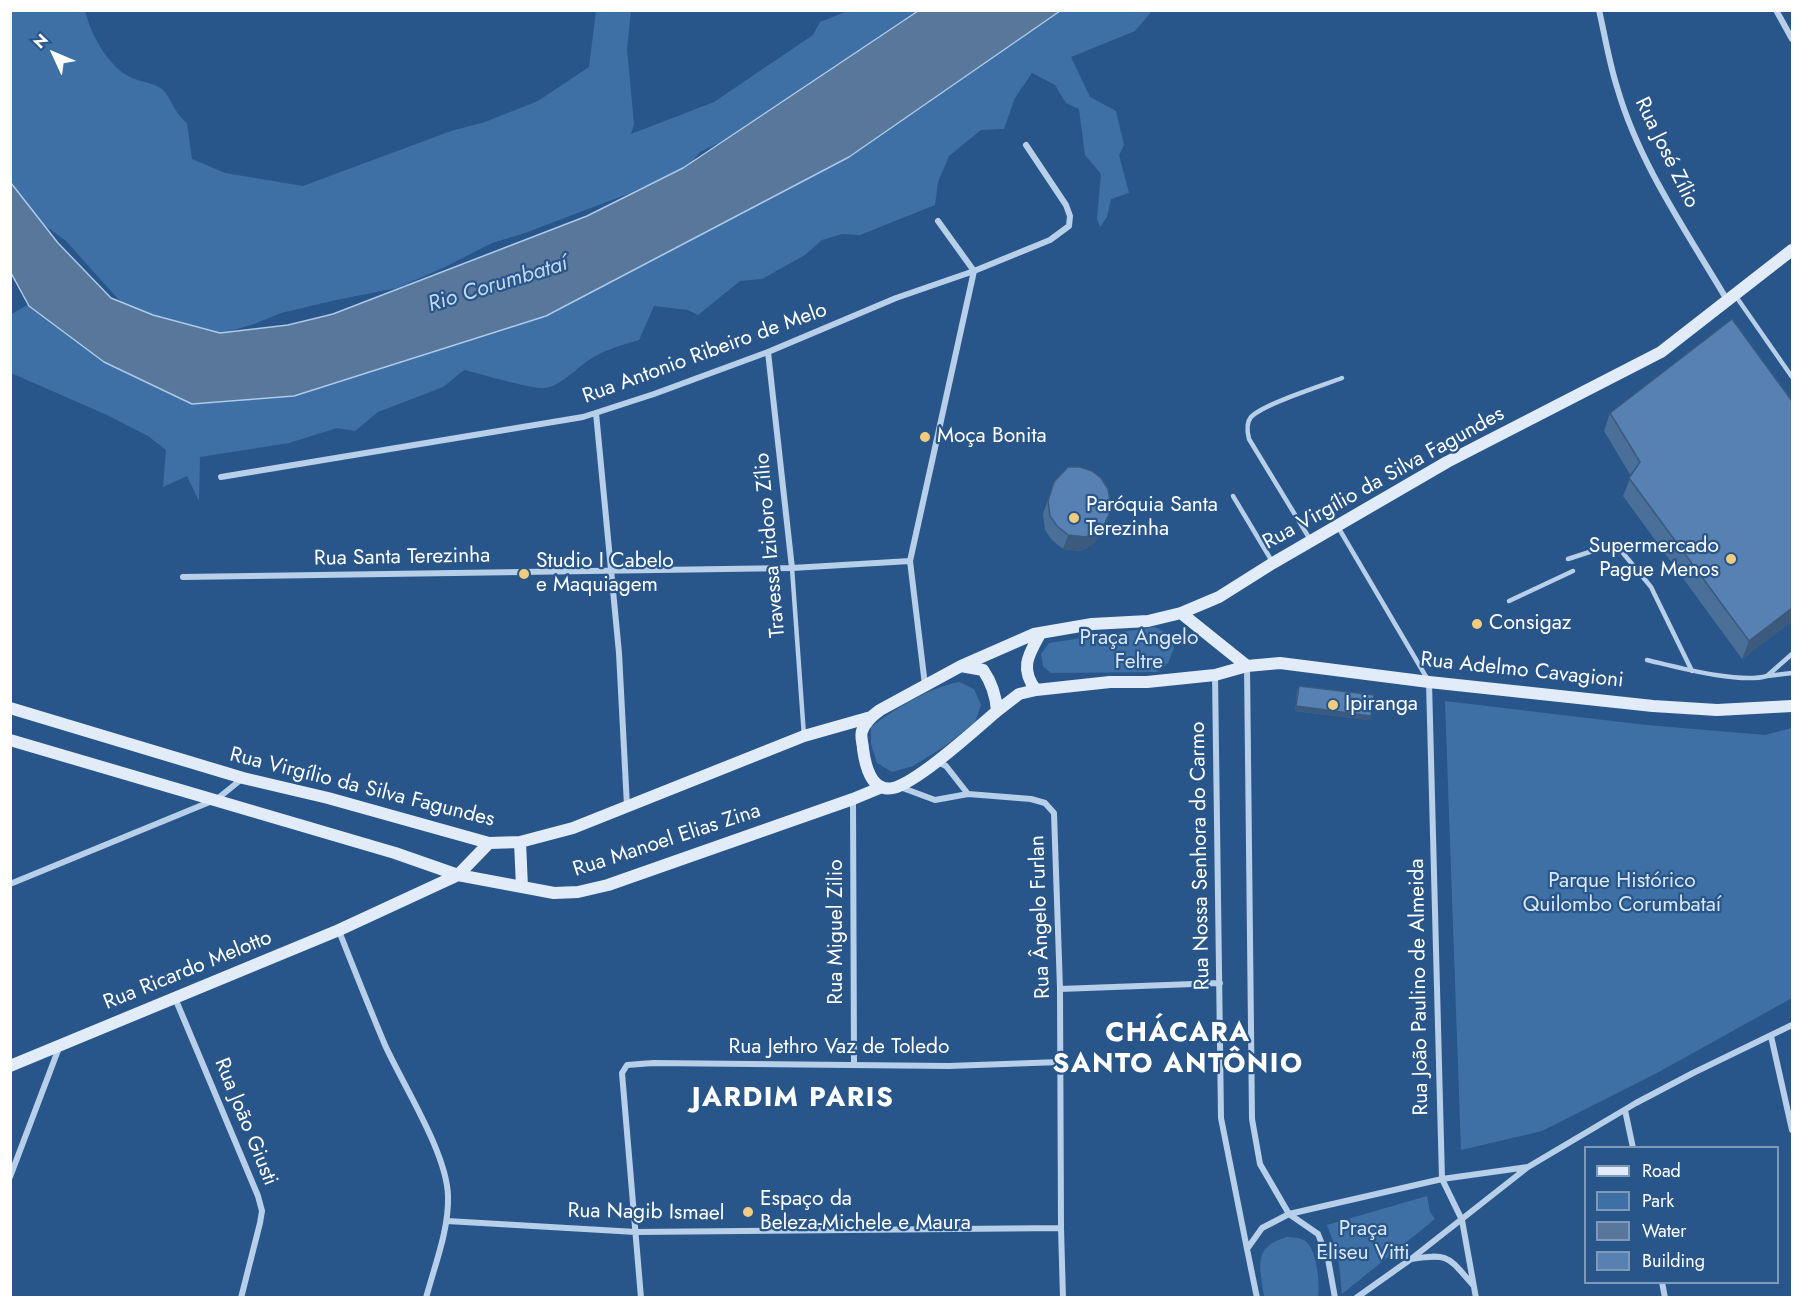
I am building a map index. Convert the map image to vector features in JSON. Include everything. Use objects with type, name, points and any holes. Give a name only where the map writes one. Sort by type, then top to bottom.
[{"type":"street","name":"Rua José Zílio","points":[[1599,10],[1617,87],[1637,141],[1669,202],[1731,297]]},
{"type":"street","points":[[1776,10],[1792,39]]},
{"type":"street","name":"Rua Antonio Ribeiro de Melo","points":[[220,477],[583,417],[654,394],[768,351],[896,298],[974,271],[1050,240],[1069,225],[1070,216],[1026,145]]},
{"type":"street","points":[[925,685],[910,561],[974,271],[938,221]]},
{"type":"street","name":"Rua Virgílio da Silva Fagundes","points":[[10,708],[243,778],[328,798],[489,843],[520,842],[573,828],[804,736],[871,717],[961,666],[1034,634],[1092,624],[1148,621],[1181,613],[1219,597],[1447,462],[1661,352],[1792,250]]},
{"type":"street","name":"Travessa Izidoro Zílio","points":[[768,351],[792,568]]},
{"type":"street","points":[[596,413],[619,653],[627,806]]},
{"type":"street","name":"Rua Santa Terezinha","points":[[183,577],[611,572],[792,568],[910,561]]},
{"type":"street","points":[[1181,613],[1247,666],[1252,1119],[1260,1164],[1289,1214],[1318,1234],[1328,1259],[1335,1298]]},
{"type":"street","points":[[1036,690],[1028,677],[1027,664],[1030,652],[1040,634]]},
{"type":"street","name":"Rua Adelmo Cavagioni","points":[[897,786],[914,778],[1018,694],[1110,682],[1147,682],[1215,675],[1247,666],[1280,663],[1429,682],[1653,706],[1717,710],[1792,706]]},
{"type":"street","points":[[961,666],[983,670],[989,678],[996,697],[997,711]]},
{"type":"street","name":"Rua Nossa Senhora do Carmo","points":[[1215,675],[1221,1118],[1257,1298]]},
{"type":"street","name":"Rua João Paulino de Almeida","points":[[1429,682],[1442,1179],[1462,1220],[1476,1298]]},
{"type":"street","points":[[871,717],[861,732],[865,767],[873,781],[882,787]]},
{"type":"street","points":[[10,740],[395,853],[458,875],[489,843]]},
{"type":"street","points":[[897,786],[935,800],[968,794],[946,766],[936,761]]},
{"type":"street","points":[[10,884],[217,800],[243,778]]},
{"type":"street","name":"Rua Manoel Elias Zina","points":[[458,875],[554,893],[578,892],[608,885],[882,787],[897,786]]},
{"type":"street","name":"Rua Ângelo Furlan","points":[[968,794],[1031,799],[1045,803],[1054,813],[1060,989],[1060,1228],[1063,1298]]},
{"type":"street","name":"Rua Miguel Zilio","points":[[853,799],[854,1065]]},
{"type":"street","points":[[520,842],[522,887]]},
{"type":"street","name":"Rua Ricardo Melotto","points":[[10,1066],[339,930],[458,875]]},
{"type":"street","points":[[339,930],[385,1045],[436,1149],[445,1176],[448,1193],[447,1221],[426,1298]]},
{"type":"street","points":[[1060,989],[1220,983]]},
{"type":"street","name":"Rua João Giusti","points":[[175,998],[258,1196],[262,1211],[241,1298]]},
{"type":"street","points":[[1356,1298],[1411,1259],[1528,1167],[1624,1110],[1693,1073],[1792,1025]]},
{"type":"street","points":[[1771,1036],[1792,1130]]},
{"type":"street","points":[[10,1177],[60,1045]]},
{"type":"street","name":"Rua Jethro Vaz de Toledo","points":[[636,1232],[622,1073],[627,1065],[654,1063],[949,1066],[1060,1062]]},
{"type":"street","points":[[1624,1110],[1633,1146]]},
{"type":"street","points":[[1247,1250],[1262,1228],[1289,1214],[1442,1179],[1528,1167]]},
{"type":"street","name":"Rua Nagib Ismael","points":[[447,1221],[636,1232],[1060,1228]]},
{"type":"street","points":[[636,1232],[641,1298]]},
{"type":"street","points":[[1411,1259],[1434,1256],[1450,1259],[1474,1286]]},
{"type":"lane","points":[[1731,297],[1792,377]]},
{"type":"lane","points":[[1311,541],[1249,439],[1248,423],[1254,414],[1283,400],[1342,378]]},
{"type":"lane","points":[[1233,496],[1273,563]]},
{"type":"lane","points":[[1337,526],[1429,682]]},
{"type":"lane","points":[[1568,559],[1608,546],[1618,547],[1651,587],[1692,670]]},
{"type":"lane","name":"Travessa Izidoro Zílio","points":[[792,568],[804,736]]},
{"type":"lane","points":[[1509,601],[1573,571]]},
{"type":"lane","points":[[1767,676],[1792,654]]},
{"type":"lane","points":[[1647,660],[1755,680],[1792,673]]},
{"type":"green space","points":[[11,11],[85,11],[95,38],[113,64],[128,76],[154,85],[165,92],[178,114],[187,123],[192,159],[225,173],[303,186],[538,101],[589,67],[596,11],[631,11],[627,49],[634,124],[631,134],[714,102],[813,35],[820,22],[848,11],[944,11],[725,140],[700,152],[687,167],[630,193],[525,233],[492,243],[397,288],[281,313],[227,332],[201,332],[151,320],[119,300],[66,241],[17,205],[11,198]]},
{"type":"green space","points":[[1033,11],[1152,11],[1135,31],[1071,57],[1090,97],[1116,111],[1124,145],[1119,155],[1129,193],[1111,199],[1107,217],[1100,227],[1097,218],[1101,174],[1085,155],[1079,109],[1066,103],[1055,85],[1032,73],[1015,98],[1004,129],[981,130],[949,156],[938,182],[935,205],[860,235],[842,234],[822,240],[805,255],[762,279],[740,281],[698,315],[688,310],[654,306],[639,340],[598,355],[558,384],[538,388],[464,370],[443,387],[378,412],[355,431],[337,428],[289,443],[200,457],[199,501],[187,476],[163,487],[166,450],[148,436],[107,415],[11,373],[10,315],[31,303],[234,379]]},
{"type":"green space","name":"Praça Angelo Feltre","points":[[1155,627],[1168,634],[1174,648],[1168,663],[1157,672],[1051,673],[1043,666],[1041,654],[1049,643]]},
{"type":"green space","points":[[959,682],[974,689],[981,705],[975,722],[945,746],[913,766],[892,772],[877,763],[871,744],[871,727],[913,700],[936,689]]},
{"type":"green space","name":"Parque Histórico Quilombo Corumbataí","points":[[1445,701],[1646,725],[1765,735],[1792,728],[1792,998],[1657,1073],[1542,1131],[1461,1150]]},
{"type":"green space","name":"Praça Eliseu Vitti","points":[[1427,1196],[1430,1212],[1435,1219],[1342,1294],[1338,1254],[1327,1225]]},
{"type":"green space","points":[[1287,1237],[1305,1241],[1312,1250],[1319,1286],[1318,1297],[1264,1296],[1260,1267],[1263,1252],[1276,1241]]},
{"type":"water","name":"Rio Corumbataí","points":[[918,11],[1060,11],[849,157],[546,316],[294,396],[192,404],[104,362],[29,306],[11,273],[11,183],[58,243],[111,298],[153,315],[220,333],[288,325],[333,314],[587,216],[683,168]]},
{"type":"building","name":"Supermercado Pague Menos","points":[[1732,319],[1792,401],[1792,608],[1749,641],[1629,478],[1640,462],[1610,413]]},
{"type":"building","name":"Paróquia Santa Terezinha","points":[[1068,467],[1080,467],[1092,471],[1101,478],[1108,489],[1110,512],[1105,523],[1097,532],[1086,537],[1068,535],[1050,516],[1048,501],[1054,482]]},
{"type":"building","name":"Ipiranga","points":[[1299,686],[1374,695],[1371,716],[1296,706]]},
{"type":"place","name":"Moça Bonita","points":[[925,437]]},
{"type":"place","name":"Paróquia Santa Terezinha","points":[[1074,518]]},
{"type":"place","name":"Supermercado Pague Menos","points":[[1731,559]]},
{"type":"place","name":"Studio I Cabelo e Maquiagem","points":[[524,574]]},
{"type":"place","name":"Consigaz","points":[[1477,624]]},
{"type":"place","name":"Ipiranga","points":[[1333,705]]},
{"type":"place","name":"Espaço da Beleza-Michele e Maura","points":[[748,1212]]},
{"type":"district","name":"CHÁCARA SANTO ANTÔNIO","points":[[1178,1050]]},
{"type":"district","name":"JARDIM PARIS","points":[[793,1099]]}]
